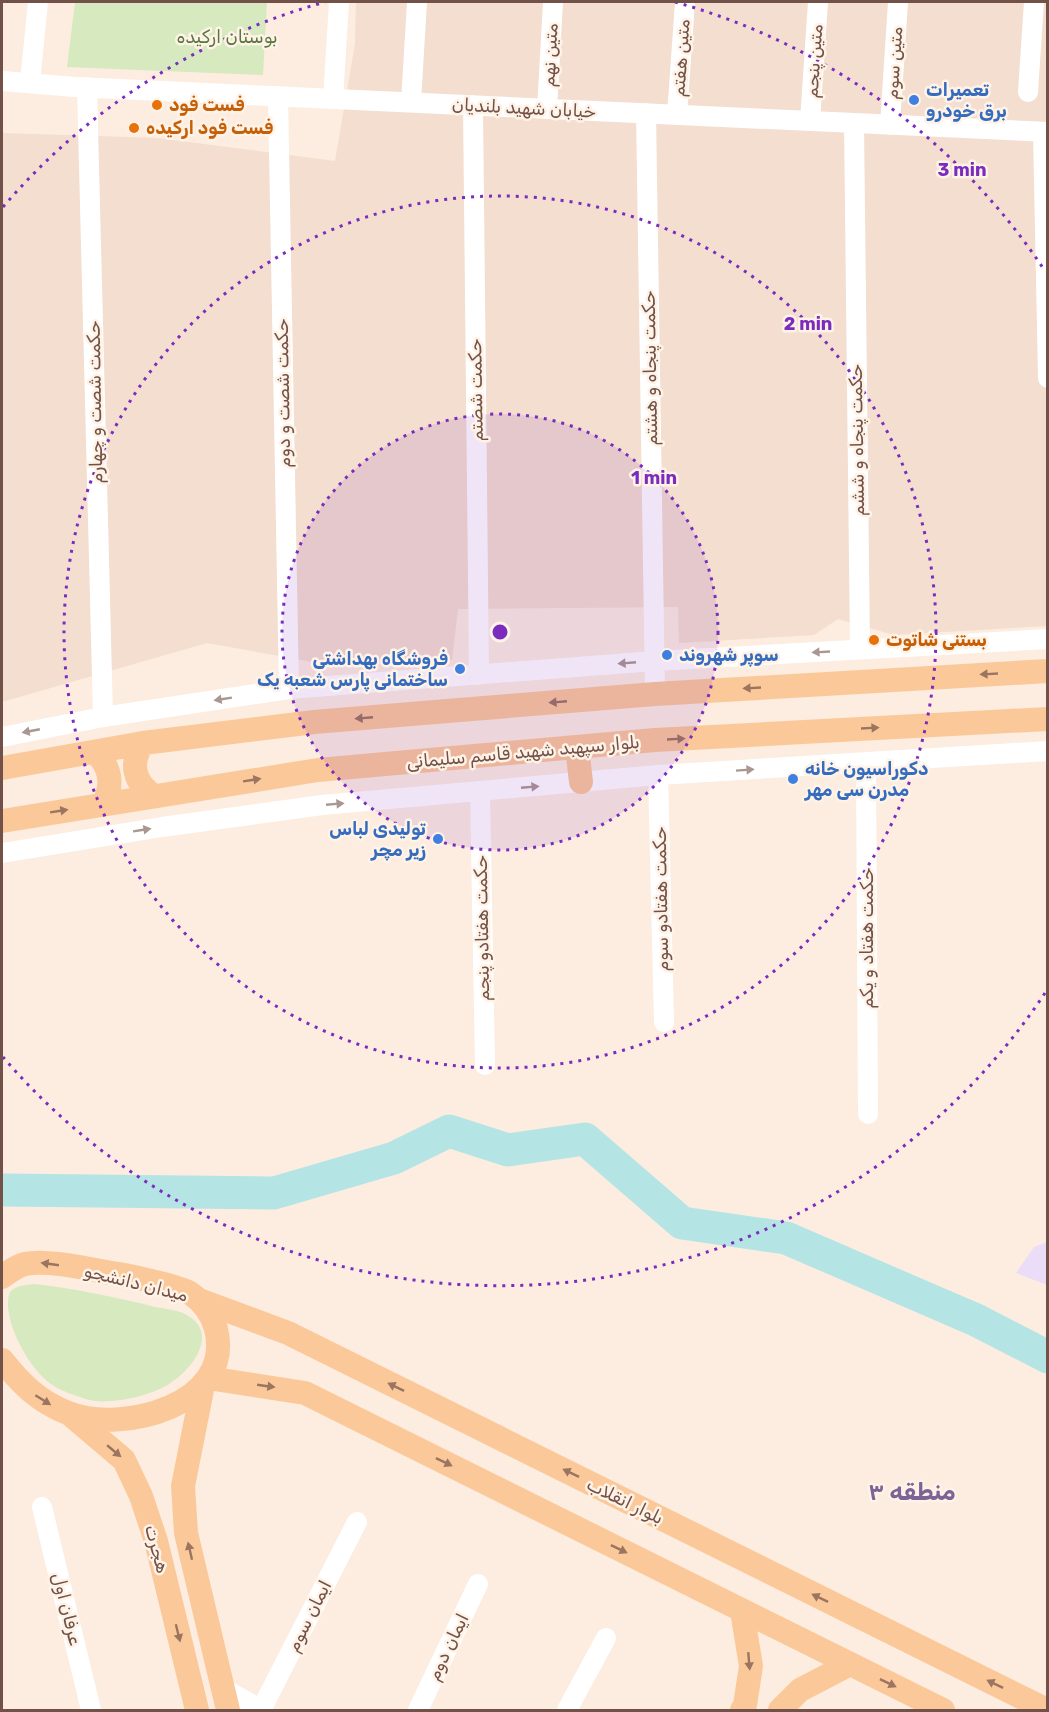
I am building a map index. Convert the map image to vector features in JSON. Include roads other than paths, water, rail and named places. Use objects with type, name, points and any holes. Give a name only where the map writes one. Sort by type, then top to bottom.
[{"type":"main road","points":[[2,768],[143,743],[314,722],[655,694],[1047,671]]},
{"type":"main road","name":"بلوار سپهبد شهید قاسم سلیمانی","points":[[2,821],[318,770],[655,740],[1047,719]]},
{"type":"main road","points":[[143,743],[136,757],[135,772],[142,786],[154,796]]},
{"type":"main road","points":[[577,747],[581,782]]},
{"type":"main road","points":[[95,752],[107,767],[110,776],[108,795],[103,804]]},
{"type":"main road","name":"میدان دانشجو","points":[[2,1277],[11,1270],[13,1264],[38,1262],[113,1273],[188,1292],[208,1311],[215,1323],[218,1337],[216,1359],[206,1381]]},
{"type":"main road","name":"بلوار انقلاب","points":[[199,1300],[288,1333],[1047,1710]]},
{"type":"main road","points":[[2,1360],[17,1381],[42,1400],[69,1414],[100,1420],[130,1420],[160,1412],[187,1397],[206,1381],[305,1393],[943,1710]]},
{"type":"main road","name":"هجرت","points":[[206,1381],[183,1486],[185,1522],[225,1699]]},
{"type":"main road","name":"هجرت","points":[[69,1414],[124,1460],[141,1496],[156,1541],[194,1706]]},
{"type":"main road","points":[[742,1611],[751,1666],[751,1709]]},
{"type":"main road","points":[[780,1710],[800,1690],[850,1664]]},
{"type":"street","points":[[30,82],[38,2]]},
{"type":"street","points":[[333,99],[339,2]]},
{"type":"street","points":[[411,102],[417,2]]},
{"type":"street","name":"متین نهم","points":[[547,109],[553,2]]},
{"type":"street","name":"متین هفتم","points":[[677,115],[685,2]]},
{"type":"street","name":"متین پنجم","points":[[810,121],[818,2]]},
{"type":"street","name":"متین سوم","points":[[890,125],[898,2]]},
{"type":"street","points":[[1028,92],[1034,2]]},
{"type":"street","name":"خیابان شهید بلندیان","points":[[2,81],[87,87],[1045,132]]},
{"type":"street","name":"حکمت شصت و چهارم","points":[[87,87],[103,717]]},
{"type":"street","name":"حکمت شصت و دوم","points":[[278,96],[289,689]]},
{"type":"street","name":"حکمت شصتم","points":[[473,105],[479,675]]},
{"type":"street","name":"حکمت پنجاه و هشتم","points":[[646,113],[655,694]]},
{"type":"street","name":"حکمت پنجاه و ششم","points":[[854,123],[860,650]]},
{"type":"street","points":[[1045,132],[1047,378]]},
{"type":"street","points":[[2,737],[103,717],[289,689],[655,661],[1047,639]]},
{"type":"street","points":[[2,853],[162,827],[322,805],[657,775],[1047,751]]},
{"type":"street","name":"حکمت هفتاد و یکم","points":[[866,762],[868,1114]]},
{"type":"street","name":"حکمت هفتادو سوم","points":[[657,775],[664,1022]]},
{"type":"street","name":"حکمت هفتادو پنجم","points":[[480,791],[485,1065]]},
{"type":"street","name":"عرفان اول","points":[[42,1507],[91,1710]]},
{"type":"street","name":"ایمان سوم","points":[[261,1710],[357,1522]]},
{"type":"street","name":"ایمان دوم","points":[[418,1710],[478,1584]]},
{"type":"street","points":[[567,1710],[606,1638]]},
{"type":"street","points":[[225,1699],[261,1710]]},
{"type":"waterway","points":[[2,1190],[274,1193],[394,1158],[449,1131],[508,1150],[585,1139],[682,1223],[786,1238],[976,1320],[1048,1357]]},
{"type":"place","name":"تعمیرات برق خودرو","points":[[914,100]]},
{"type":"place","name":"فست فود","points":[[157,105]]},
{"type":"place","name":"فست فود ارکیده","points":[[134,128]]},
{"type":"place","name":"بستنی شاتوت","points":[[874,640]]},
{"type":"place","name":"سوپر شهروند","points":[[667,655]]},
{"type":"place","name":"فروشگاه بهداشتی ساختمانی پارس شعبه یک","points":[[460,669]]},
{"type":"place","name":"دکوراسیون خانه مدرن سی مهر","points":[[793,779]]},
{"type":"place","name":"تولیدی لباس زیر مچر","points":[[438,839]]},
{"type":"district","name":"منطقه ۳","points":[[912,1492]]},
{"type":"park label","name":"بوستان ارکیده","points":[[227,37]]}]
